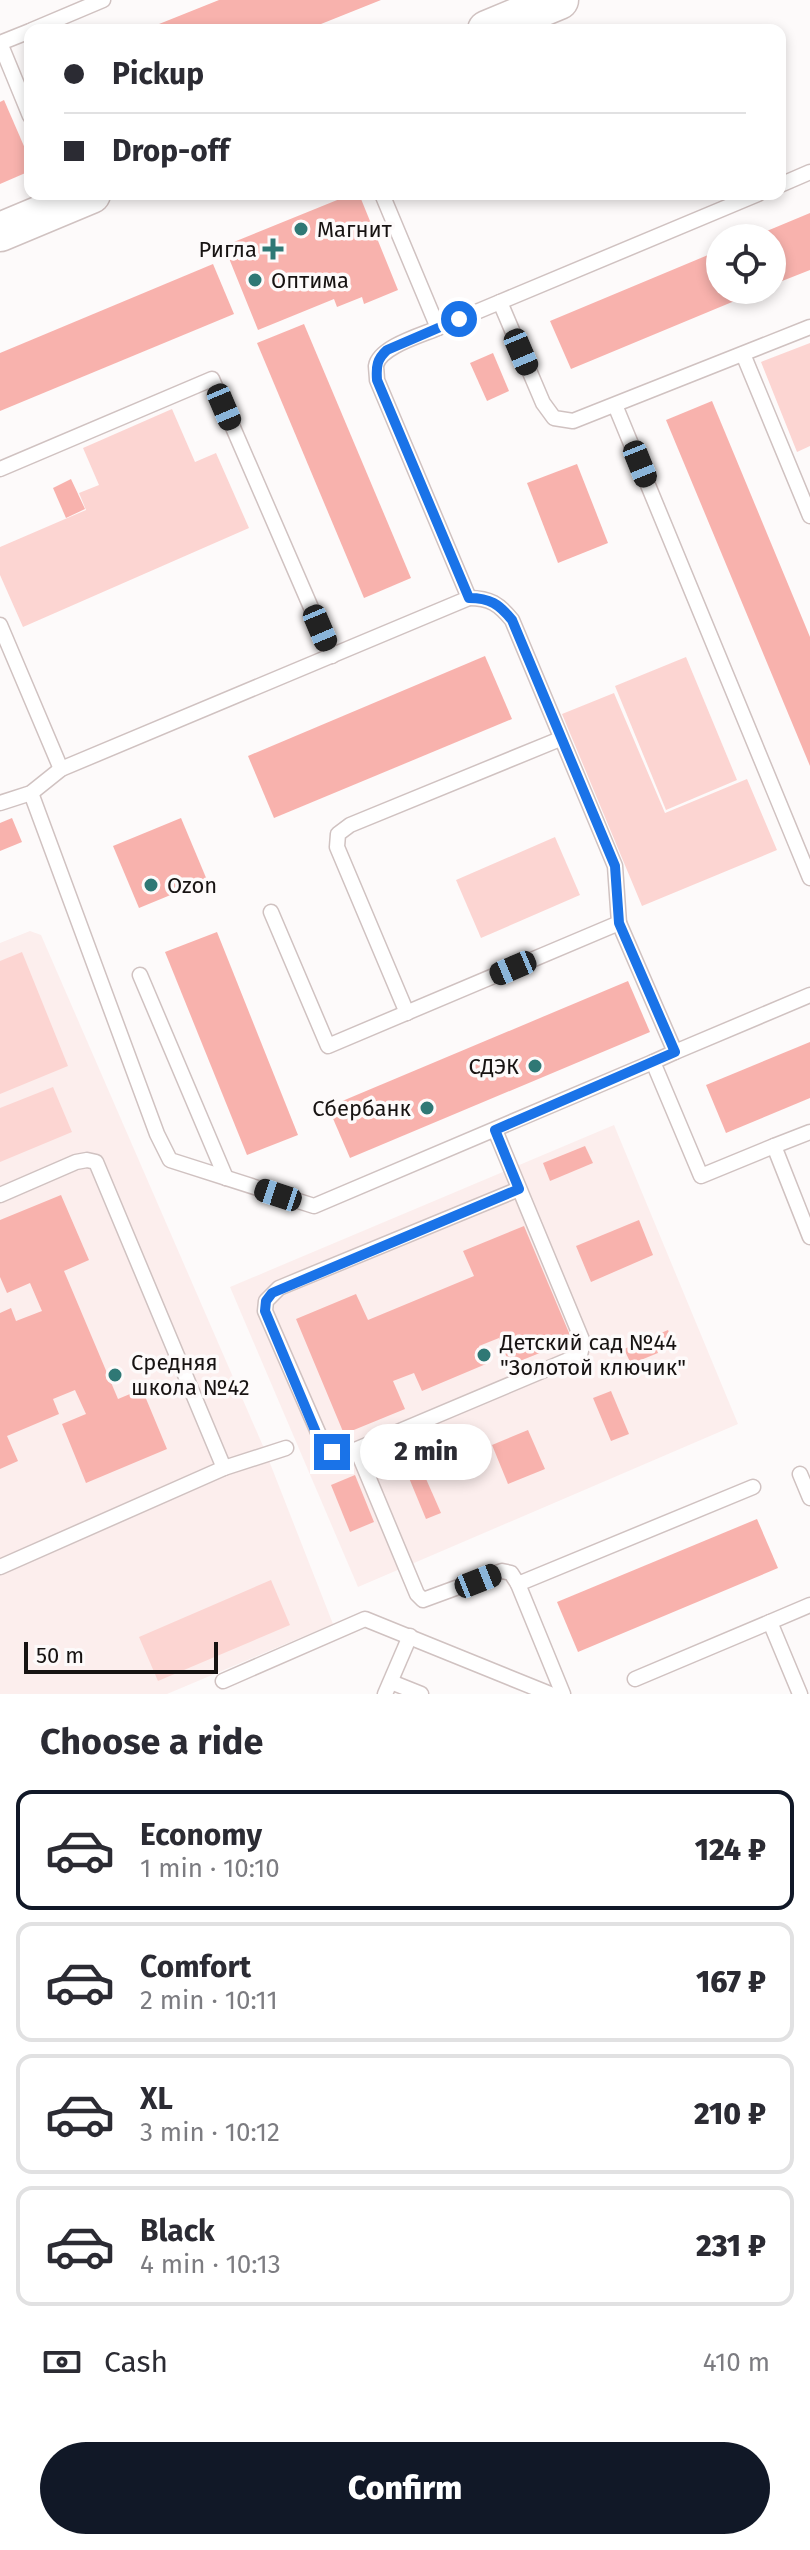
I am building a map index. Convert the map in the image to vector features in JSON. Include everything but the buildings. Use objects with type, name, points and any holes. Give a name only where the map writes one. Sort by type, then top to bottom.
[{"type":"main road","points":[[501,24],[559,0]]},
{"type":"main road","points":[[0,232],[67,200]]},
{"type":"lane","points":[[45,24],[103,0]]},
{"type":"lane","points":[[24,33],[0,43],[24,101]]},
{"type":"lane","points":[[786,182],[810,172]]},
{"type":"lane","points":[[385,200],[438,328]]},
{"type":"lane","points":[[469,598],[377,380],[376,366],[380,357],[387,350],[744,200]]},
{"type":"lane","points":[[500,302],[543,403],[554,418],[573,421],[810,327]]},
{"type":"lane","points":[[743,354],[810,516]]},
{"type":"lane","points":[[0,469],[212,379],[332,656]]},
{"type":"lane","points":[[615,405],[810,878]]},
{"type":"lane","points":[[0,803],[31,793],[61,769],[469,598],[482,598],[500,604],[512,620],[615,866],[619,923],[675,1052]]},
{"type":"lane","points":[[0,625],[61,769]]},
{"type":"lane","points":[[407,1013],[337,847],[338,834],[350,825],[560,739]]},
{"type":"lane","points":[[31,793],[157,1134],[170,1160],[314,1206],[810,995]]},
{"type":"lane","points":[[271,912],[328,1046],[619,923]]},
{"type":"lane","points":[[140,975],[226,1178]]},
{"type":"lane","points":[[653,1062],[701,1176],[810,1132]]},
{"type":"lane","points":[[495,1130],[583,1342],[580,1355],[357,1450],[343,1455],[332,1452],[324,1446],[265,1311],[266,1301],[279,1288],[519,1189]]},
{"type":"lane","points":[[774,1146],[810,1237]]},
{"type":"lane","points":[[0,1195],[76,1162],[96,1162],[224,1468]]},
{"type":"lane","points":[[0,1567],[224,1468],[286,1448]]},
{"type":"lane","points":[[357,1450],[417,1594],[423,1600],[430,1600],[502,1571],[511,1573],[563,1694]]},
{"type":"lane","points":[[800,1474],[810,1498]]},
{"type":"lane","points":[[518,1584],[753,1487]]},
{"type":"lane","points":[[635,1679],[810,1605]]},
{"type":"lane","points":[[223,1681],[365,1619],[550,1694]]},
{"type":"lane","points":[[770,1622],[800,1694]]},
{"type":"lane","points":[[410,1636],[388,1688],[421,1694]]},
{"type":"shaded area","points":[[810,343],[810,446],[797,452],[761,362]]},
{"type":"shaded area","points":[[172,409],[195,462],[216,453],[249,528],[23,627],[0,575],[0,547],[86,510],[79,493],[99,485],[83,448]]},
{"type":"shaded area","points":[[686,657],[737,780],[666,810],[615,686]]},
{"type":"shaded area","points":[[614,693],[665,813],[747,779],[777,850],[642,906],[562,714]]},
{"type":"shaded area","points":[[555,837],[580,895],[481,938],[456,880]]},
{"type":"shaded area","name":"Средняя школа №42","points":[[30,931],[41,935],[266,1453],[333,1624],[167,1694],[0,1694],[0,943]]},
{"type":"shaded area","points":[[22,952],[68,1066],[0,1094],[0,961]]},
{"type":"shaded area","points":[[53,1087],[72,1132],[0,1162],[0,1108]]},
{"type":"shaded area","name":"Детский сад №44 \"Золотой ключик\"","points":[[614,1125],[738,1424],[358,1587],[230,1287]]},
{"type":"shaded area","points":[[271,1580],[290,1625],[158,1681],[139,1637]]},
{"type":"place","name":"Магнит","points":[[301,229]]},
{"type":"place","name":"Ригла","points":[[273,249]]},
{"type":"place","name":"Оптима","points":[[255,280]]},
{"type":"place","name":"Ozon","points":[[151,885]]},
{"type":"place","name":"СДЭК","points":[[535,1066]]},
{"type":"place","name":"Сбербанк","points":[[427,1108]]},
{"type":"place","name":"Детский сад №44 \"Золотой ключик\"","points":[[484,1355]]},
{"type":"place","name":"Средняя школа №42","points":[[115,1375]]},
{"type":"route","points":[[332,1452],[317,1435],[265,1311],[266,1301],[272,1293],[519,1189],[495,1130],[675,1052],[619,923],[615,866],[512,620],[500,604],[482,598],[469,598],[377,380],[376,366],[387,350],[459,319]]}]
